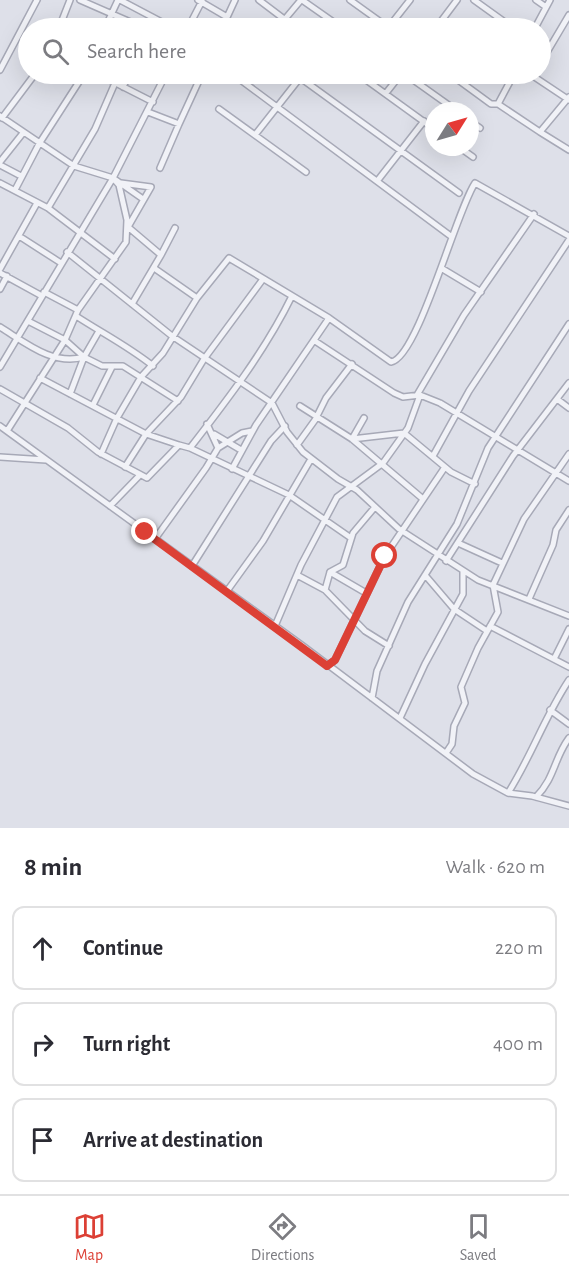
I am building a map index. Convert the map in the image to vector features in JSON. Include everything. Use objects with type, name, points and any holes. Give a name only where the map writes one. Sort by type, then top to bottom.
[{"type":"street","points":[[27,18],[37,0]]},
{"type":"street","points":[[63,18],[70,0]]},
{"type":"street","points":[[80,0],[120,18]]},
{"type":"street","points":[[109,18],[119,0],[154,18]]},
{"type":"street","points":[[193,18],[201,1],[227,17],[235,0]]},
{"type":"street","points":[[259,0],[284,18]]},
{"type":"street","points":[[286,18],[302,0],[328,18]]},
{"type":"street","points":[[350,0],[374,18]]},
{"type":"street","points":[[396,18],[410,0]]},
{"type":"street","points":[[444,18],[457,0]]},
{"type":"street","points":[[474,0],[499,18]]},
{"type":"street","points":[[536,0],[546,7]]},
{"type":"street","points":[[540,18],[550,0]]},
{"type":"street","points":[[551,45],[569,15]]},
{"type":"street","points":[[0,70],[18,36]]},
{"type":"street","points":[[26,84],[1,117],[74,166],[113,178],[143,199]]},
{"type":"street","points":[[15,190],[39,144],[78,84]]},
{"type":"street","points":[[48,208],[95,129],[115,84]]},
{"type":"street","points":[[117,84],[153,102]]},
{"type":"street","points":[[0,367],[113,178],[161,84]]},
{"type":"street","points":[[160,168],[197,84]]},
{"type":"street","points":[[246,84],[452,237]]},
{"type":"street","points":[[255,135],[293,84]]},
{"type":"street","points":[[311,84],[459,193]]},
{"type":"street","points":[[373,84],[424,122],[378,180]]},
{"type":"street","points":[[386,93],[394,84]]},
{"type":"street","points":[[417,84],[443,102]]},
{"type":"street","points":[[464,84],[491,104],[498,104],[569,150]]},
{"type":"street","points":[[498,104],[509,84]]},
{"type":"street","points":[[540,132],[569,99],[546,84]]},
{"type":"street","points":[[219,109],[306,172]]},
{"type":"street","points":[[147,112],[179,124]]},
{"type":"street","points":[[21,176],[0,163],[23,133]]},
{"type":"street","points":[[7,431],[65,340],[77,313],[126,242],[128,227],[119,185],[113,178]]},
{"type":"street","points":[[0,183],[48,208],[79,234],[115,259]]},
{"type":"street","points":[[122,183],[151,187],[128,227]]},
{"type":"street","points":[[101,454],[117,418],[141,377],[153,366],[197,298],[228,258],[329,318],[391,363],[397,362],[419,323],[475,183],[534,214],[569,238],[469,391],[433,456]]},
{"type":"street","points":[[38,202],[0,271],[77,313],[99,331],[116,338],[153,366]]},
{"type":"street","points":[[275,626],[297,575],[337,497],[382,465],[404,433],[415,412],[418,395],[464,315],[534,214]]},
{"type":"street","points":[[128,227],[161,255]]},
{"type":"street","points":[[132,304],[175,228]]},
{"type":"street","points":[[19,236],[61,263]]},
{"type":"street","points":[[67,252],[172,336],[272,403],[297,445],[310,459],[352,487],[402,531],[463,572],[569,616]]},
{"type":"street","points":[[154,268],[197,298]]},
{"type":"street","points":[[441,268],[482,292]]},
{"type":"street","points":[[0,289],[7,276]]},
{"type":"street","points":[[125,467],[146,434],[178,401],[192,382],[204,359],[263,279]]},
{"type":"street","points":[[190,448],[241,382],[275,331],[292,296]]},
{"type":"street","points":[[232,469],[252,431],[329,318]]},
{"type":"street","points":[[28,321],[65,340],[84,357],[112,367],[123,366],[178,401]]},
{"type":"street","points":[[372,698],[377,670],[408,602],[457,524],[495,437],[569,324]]},
{"type":"street","points":[[0,327],[53,358],[72,361],[84,357]]},
{"type":"street","points":[[70,394],[84,357],[99,331]]},
{"type":"street","points":[[315,341],[394,393],[403,397],[418,395],[458,414],[569,481]]},
{"type":"street","points":[[297,445],[326,399],[352,364]]},
{"type":"street","points":[[93,405],[112,367]]},
{"type":"street","points":[[40,378],[146,434],[190,448],[289,495],[351,538]]},
{"type":"street","points":[[446,561],[518,449],[569,383]]},
{"type":"street","points":[[0,389],[77,434],[101,454],[139,476],[147,478],[179,445]]},
{"type":"street","points":[[557,399],[569,408]]},
{"type":"street","points":[[300,406],[352,439],[423,499]]},
{"type":"street","points":[[352,439],[364,418]]},
{"type":"street","points":[[207,424],[218,448]]},
{"type":"street","points":[[0,426],[275,626],[473,774],[508,793],[536,797],[569,806]]},
{"type":"street","points":[[192,566],[271,441],[285,426]]},
{"type":"street","points":[[155,539],[218,448],[242,433],[252,431]]},
{"type":"street","points":[[211,432],[240,450]]},
{"type":"street","points":[[352,439],[404,433],[445,467],[475,484]]},
{"type":"street","points":[[446,753],[452,744],[454,726],[465,703],[461,687],[499,607],[493,585],[502,563],[524,519],[569,454]]},
{"type":"street","points":[[0,458],[47,460]]},
{"type":"street","points":[[227,591],[263,541],[310,459]]},
{"type":"street","points":[[327,666],[335,660],[366,594],[402,531],[445,467]]},
{"type":"street","points":[[110,506],[139,476]]},
{"type":"street","points":[[325,590],[330,572],[343,565],[351,538],[375,507]]},
{"type":"street","points":[[529,599],[553,545],[556,530],[569,510]]},
{"type":"street","points":[[458,543],[502,563]]},
{"type":"street","points":[[330,572],[366,594]]},
{"type":"street","points":[[400,718],[463,594],[463,572]]},
{"type":"street","points":[[297,575],[325,590],[353,621],[389,646]]},
{"type":"street","points":[[425,575],[454,609],[488,629],[569,668]]},
{"type":"street","points":[[554,659],[569,629]]},
{"type":"street","points":[[508,793],[550,710],[569,680]]},
{"type":"street","points":[[550,710],[569,724]]},
{"type":"street","points":[[536,797],[548,786],[559,752],[569,738]]},
{"type":"route","points":[[145,532],[303,646],[327,666],[335,660],[385,556]]}]
